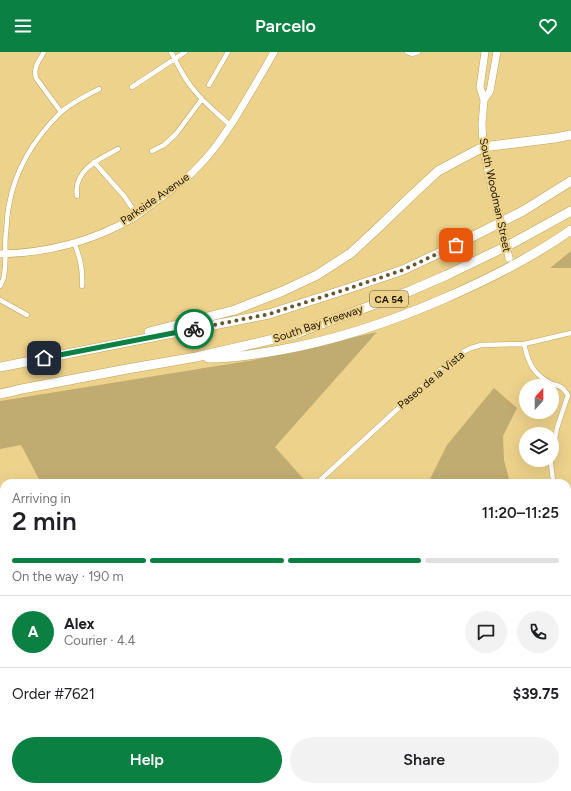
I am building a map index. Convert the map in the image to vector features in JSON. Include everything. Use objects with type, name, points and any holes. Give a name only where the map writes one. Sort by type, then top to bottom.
[{"type":"highway","points":[[74,352],[176,324],[235,310],[283,292],[317,275],[351,252],[438,171],[483,147],[571,135]]},
{"type":"highway","name":"CA 54","points":[[0,367],[269,314],[344,290],[403,270],[456,245],[523,211],[571,181]]},
{"type":"highway","name":"South Bay Freeway","points":[[0,394],[196,357],[294,334],[410,291],[447,275],[513,243],[571,211]]},
{"type":"highway","points":[[196,357],[216,358],[295,348],[394,320],[463,290],[510,263],[553,243],[571,230]]},
{"type":"main road","name":"Parkside Avenue","points":[[3,254],[36,251],[90,238],[137,215],[172,189],[193,172],[220,141],[274,52]]},
{"type":"main road","name":"South Woodman Street","points":[[486,52],[480,88],[484,100],[482,124],[483,147],[510,263]]},
{"type":"main road","name":"South Woodman Street","points":[[484,100],[490,91],[497,52]]},
{"type":"street","points":[[44,52],[34,72],[36,78],[61,112]]},
{"type":"street","points":[[171,52],[179,68],[193,89],[230,125]]},
{"type":"street","points":[[132,87],[185,52]]},
{"type":"street","points":[[209,85],[228,52]]},
{"type":"street","points":[[407,52],[412,54],[418,52]]},
{"type":"street","points":[[0,286],[4,274],[3,254],[9,206],[16,180],[24,161],[38,138],[61,112],[99,89]]},
{"type":"street","points":[[152,151],[164,145],[176,134],[202,99]]},
{"type":"street","points":[[77,196],[76,191],[78,181],[86,168],[118,149]]},
{"type":"street","points":[[94,162],[124,196],[137,215]]},
{"type":"street","points":[[74,243],[83,278],[82,286]]},
{"type":"street","points":[[0,300],[26,315]]},
{"type":"street","name":"Paseo de la Vista","points":[[321,479],[440,370],[463,352],[481,345],[524,344],[571,333]]},
{"type":"street","points":[[524,344],[527,359],[533,369],[550,383],[562,388],[568,395],[557,427]]},
{"type":"street","points":[[551,467],[553,479]]},
{"type":"shaded area","points":[[571,251],[571,268],[550,268]]},
{"type":"shaded area","points":[[377,332],[275,447],[303,479],[39,479],[21,445],[0,449],[0,401],[254,360]]},
{"type":"shaded area","points":[[494,388],[517,408],[503,436],[504,460],[509,479],[430,479],[447,445]]},
{"type":"way so far","points":[[194,329],[269,314],[344,290],[403,270],[456,245]]},
{"type":"route","points":[[44,358],[194,329]]}]
